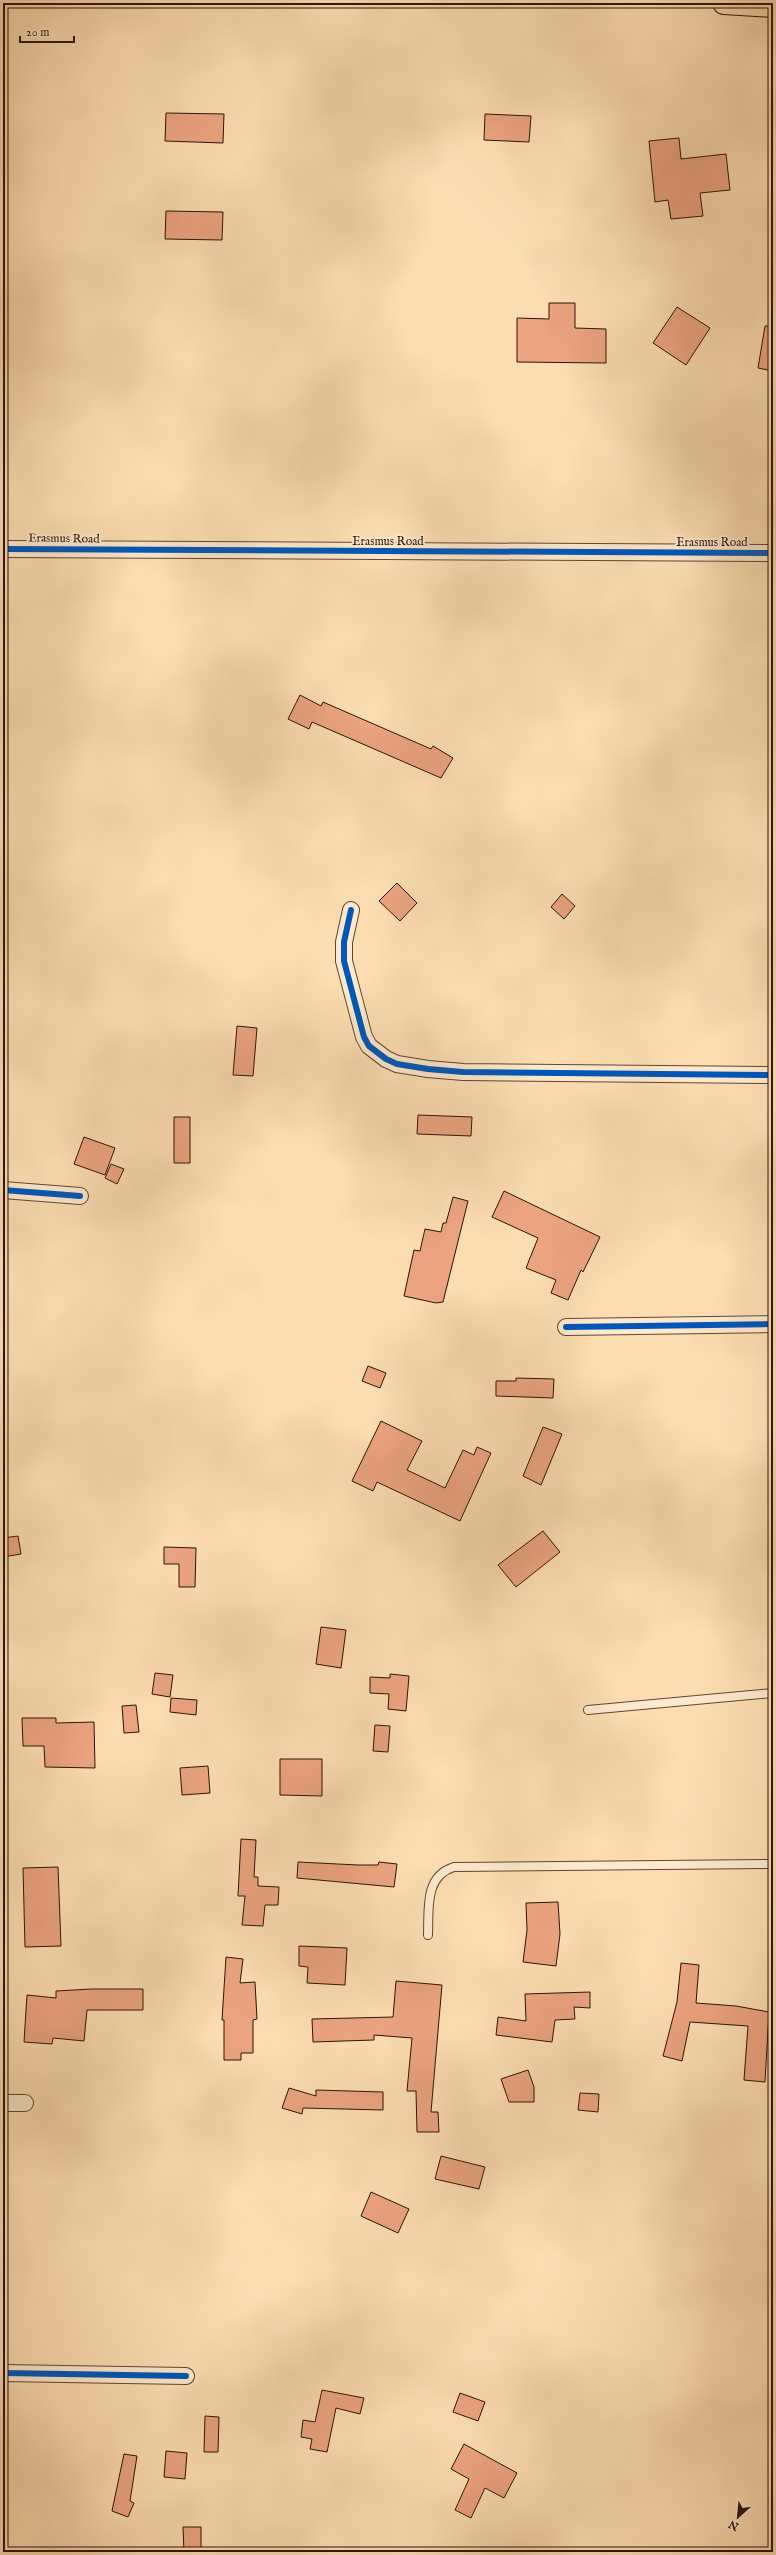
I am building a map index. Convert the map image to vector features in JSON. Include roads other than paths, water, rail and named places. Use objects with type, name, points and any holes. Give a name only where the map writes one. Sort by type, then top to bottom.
[{"type":"highway","points":[[724,3],[773,6]]},
{"type":"street","name":"Erasmus Road","points":[[3,548],[773,553]]},
{"type":"street","points":[[351,910],[344,942],[344,961],[364,1037],[368,1046],[377,1053],[397,1064],[463,1072],[773,1075]]},
{"type":"street","points":[[3,1190],[80,1196]]},
{"type":"street","points":[[566,1327],[773,1324]]},
{"type":"street","points":[[3,2103],[25,2103]]},
{"type":"street","points":[[3,2373],[186,2376]]},
{"type":"lane","points":[[588,1710],[773,1693]]},
{"type":"lane","points":[[428,1935],[430,1888],[442,1873],[454,1867],[773,1864]]}]
